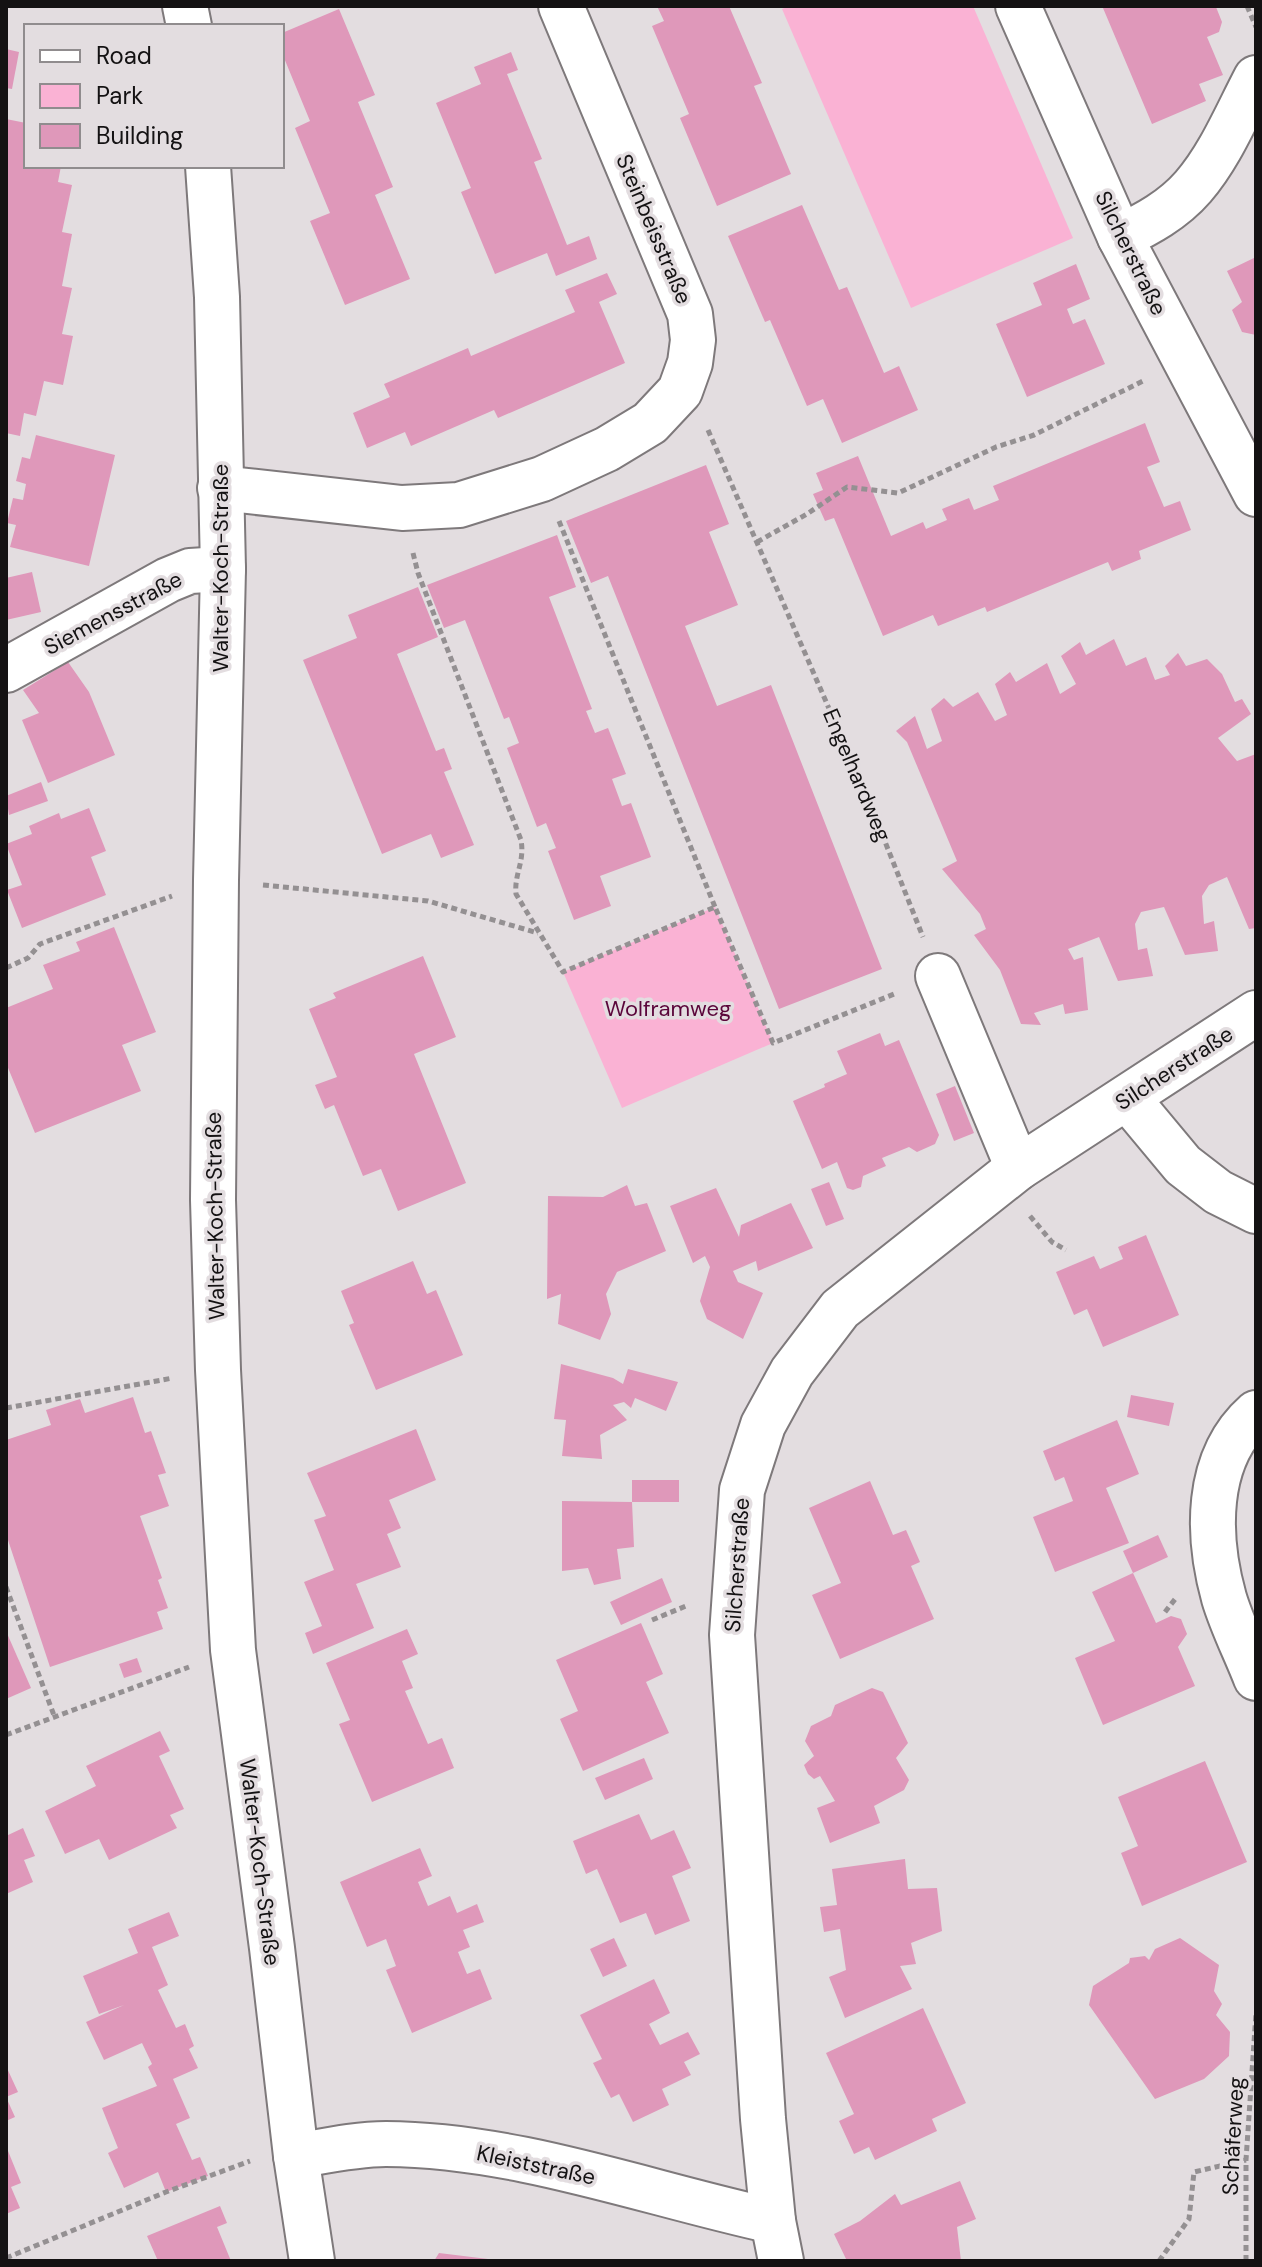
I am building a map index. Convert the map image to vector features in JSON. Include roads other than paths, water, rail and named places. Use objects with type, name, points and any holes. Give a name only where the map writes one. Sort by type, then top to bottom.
[{"type":"street","name":"Steinbeisstraße","points":[[220,488],[402,508],[459,505],[542,479],[607,449],[650,423],[680,391],[691,351],[690,314],[561,6]]},
{"type":"street","name":"Silcherstraße","points":[[1018,6],[1120,237],[1256,494]]},
{"type":"street","points":[[1120,237],[1158,218],[1193,187],[1223,141],[1256,78]]},
{"type":"street","name":"Walter-Koch-Straße","points":[[208,168],[217,297],[223,569],[213,1200],[218,1370],[233,1650],[295,2151],[312,2261]]},
{"type":"street","name":"Siemensstraße","points":[[6,670],[168,580],[190,571],[223,569]]},
{"type":"street","points":[[938,976],[1018,1168]]},
{"type":"street","name":"Silcherstraße","points":[[777,2241],[761,2088],[732,1635],[742,1490],[763,1425],[792,1372],[840,1309],[1018,1168],[1256,1013]]},
{"type":"street","points":[[1128,1099],[1183,1165],[1218,1192],[1256,1211]]},
{"type":"street","points":[[1256,1413],[1227,1452],[1212,1496],[1214,1546],[1224,1598],[1256,1678]]},
{"type":"street","name":"Kleiststraße","points":[[295,2151],[383,2144],[451,2147],[518,2158],[777,2241]]},
{"type":"park label","name":"Wolframweg","points":[[668,1008]]}]
